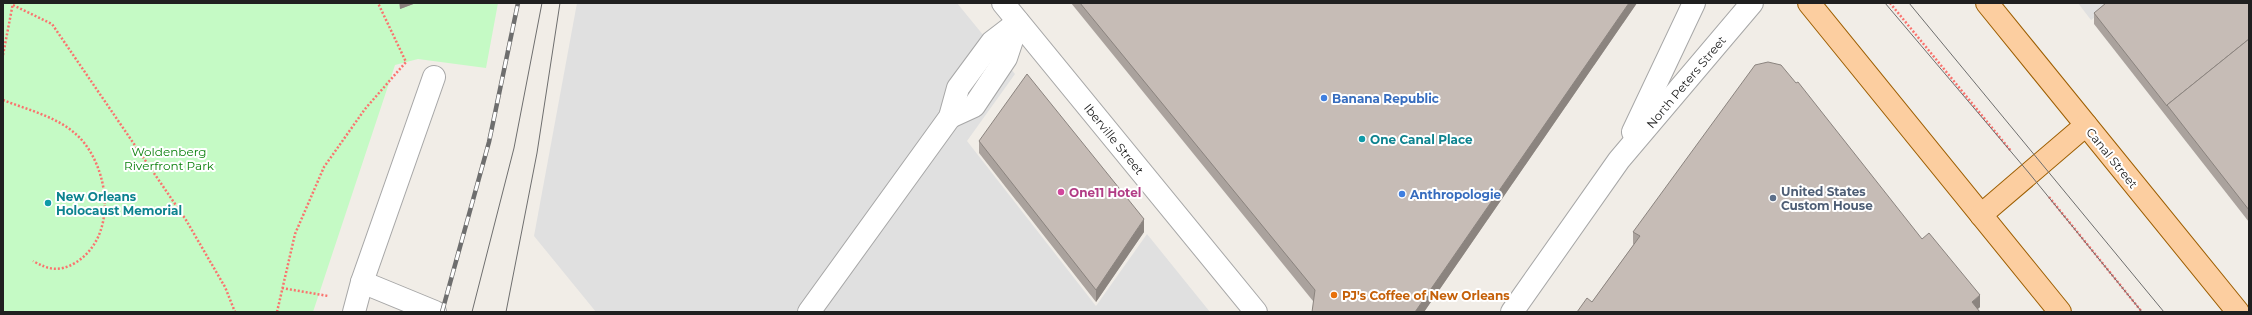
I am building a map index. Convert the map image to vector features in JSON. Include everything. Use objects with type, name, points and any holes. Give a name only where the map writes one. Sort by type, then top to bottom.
[{"type":"main road","points":[[1809,3],[2060,312]]},
{"type":"main road","name":"Canal Street","points":[[1987,3],[2238,312]]},
{"type":"main road","points":[[1981,215],[2086,125]]},
{"type":"street","name":"Iberville Street","points":[[1003,3],[1256,312]]},
{"type":"street","name":"North Peters Street","points":[[1619,160],[1694,3]]},
{"type":"street","name":"North Peters Street","points":[[1512,312],[1619,160],[1752,3]]},
{"type":"street","points":[[809,312],[950,117],[958,88],[992,42],[1018,22]]},
{"type":"street","points":[[354,312],[362,282],[434,77]]},
{"type":"street","points":[[362,282],[435,312]]},
{"type":"path","points":[[277,312],[295,234],[324,167],[365,109],[406,62],[378,3]]},
{"type":"path","points":[[3,55],[13,4],[52,24],[186,220],[225,287],[235,312]]},
{"type":"path","points":[[3,100],[56,121],[78,136],[89,149],[98,165],[103,182],[103,218],[92,250],[82,258],[59,270],[48,269],[33,261]]},
{"type":"path","points":[[282,288],[333,297]]},
{"type":"green space","name":"Woldenberg Riverfront Park","points":[[3,3],[498,3],[486,68],[418,59],[395,65],[313,312],[3,312]]},
{"type":"shaded area","points":[[577,3],[957,3],[1015,74],[967,141],[1096,306],[1147,234],[1210,312],[596,312],[534,236]]},
{"type":"shaded area","points":[[2078,3],[2113,3],[2091,20]]},
{"type":"building","name":"One Canal Place","points":[[1080,3],[1629,3],[1415,312],[1312,312],[1315,290]]},
{"type":"building","points":[[2106,3],[2249,3],[2249,39],[2167,106],[2094,13]]},
{"type":"building","points":[[2249,39],[2249,210],[2167,105]]},
{"type":"building","name":"United States Custom House","points":[[1768,62],[1781,65],[1796,83],[1798,82],[1922,239],[1929,233],[1980,295],[1972,302],[1980,312],[1577,312],[1587,298],[1592,302],[1640,236],[1633,232],[1755,65]]},
{"type":"building","name":"One11 Hotel","points":[[1027,74],[1144,219],[1096,290],[979,141]]},
{"type":"tram line","points":[[472,312],[514,148],[542,3]]},
{"type":"tram line","points":[[506,312],[537,153],[560,3]]},
{"type":"tram line","points":[[1885,3],[2029,173],[2142,312]]},
{"type":"tram line","points":[[1909,3],[2164,312]]},
{"type":"railway","points":[[442,312],[489,142],[518,3]]},
{"type":"place","name":"Banana Republic","points":[[1324,98]]},
{"type":"place","name":"One Canal Place","points":[[1362,139]]},
{"type":"place","name":"One11 Hotel","points":[[1061,192]]},
{"type":"place","name":"Anthropologie","points":[[1402,194]]},
{"type":"place","name":"United States Custom House","points":[[1773,198]]},
{"type":"place","name":"New Orleans Holocaust Memorial","points":[[48,203]]},
{"type":"place","name":"PJ's Coffee of New Orleans","points":[[1334,295]]}]
